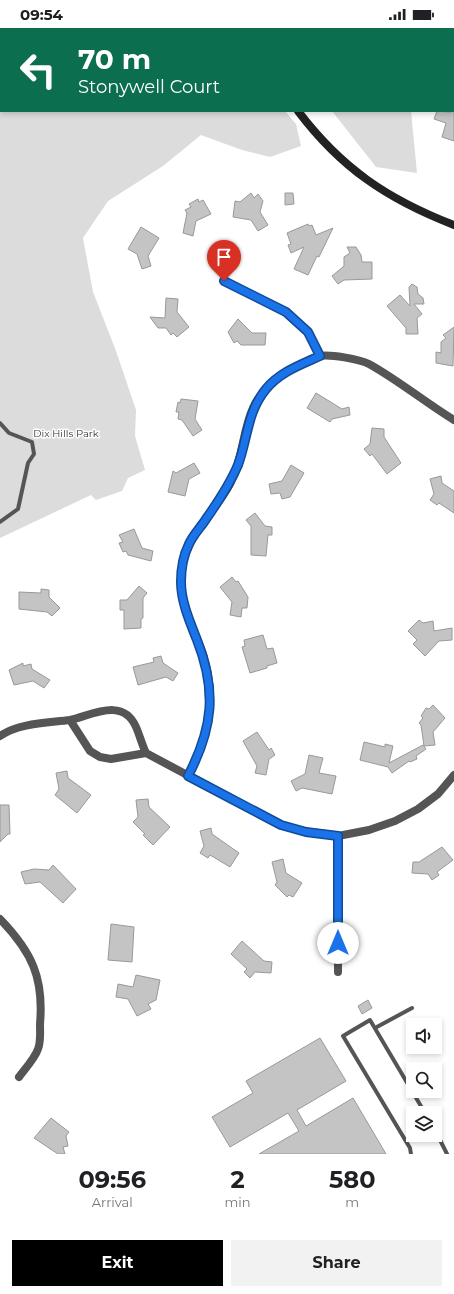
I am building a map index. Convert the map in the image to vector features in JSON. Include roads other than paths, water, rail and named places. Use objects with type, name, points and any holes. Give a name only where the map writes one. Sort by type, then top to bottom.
[{"type":"main road","points":[[299,112],[347,166],[384,192],[427,214],[454,225]]},
{"type":"street","points":[[224,281],[286,312],[308,332],[320,356]]},
{"type":"street","points":[[188,776],[208,728],[211,701],[209,680],[203,654],[185,607],[181,584],[182,562],[189,543],[230,483],[239,463],[253,408],[266,388],[285,372],[320,356],[348,358],[368,364],[453,419]]},
{"type":"street","points":[[0,736],[7,731],[38,724],[70,720],[108,709],[120,711],[129,717],[136,726],[146,753]]},
{"type":"street","points":[[70,720],[90,750],[100,757],[111,759],[146,753],[281,825],[306,832],[338,836],[369,830],[395,821],[418,809],[438,794],[454,775]]},
{"type":"street","points":[[338,836],[338,972]]},
{"type":"street","points":[[0,919],[19,939],[32,962],[39,981],[42,1003],[38,1049],[19,1077]]},
{"type":"lane","points":[[0,423],[9,433],[32,442],[34,454],[28,463],[18,509],[0,522]]},
{"type":"lane","points":[[375,1028],[412,1008]]},
{"type":"lane","points":[[411,1154],[410,1148],[343,1036],[370,1020],[421,1106]]},
{"type":"lane","points":[[441,1142],[447,1154]]},
{"type":"park label","name":"Dix Hills Park","points":[[66,433]]}]
